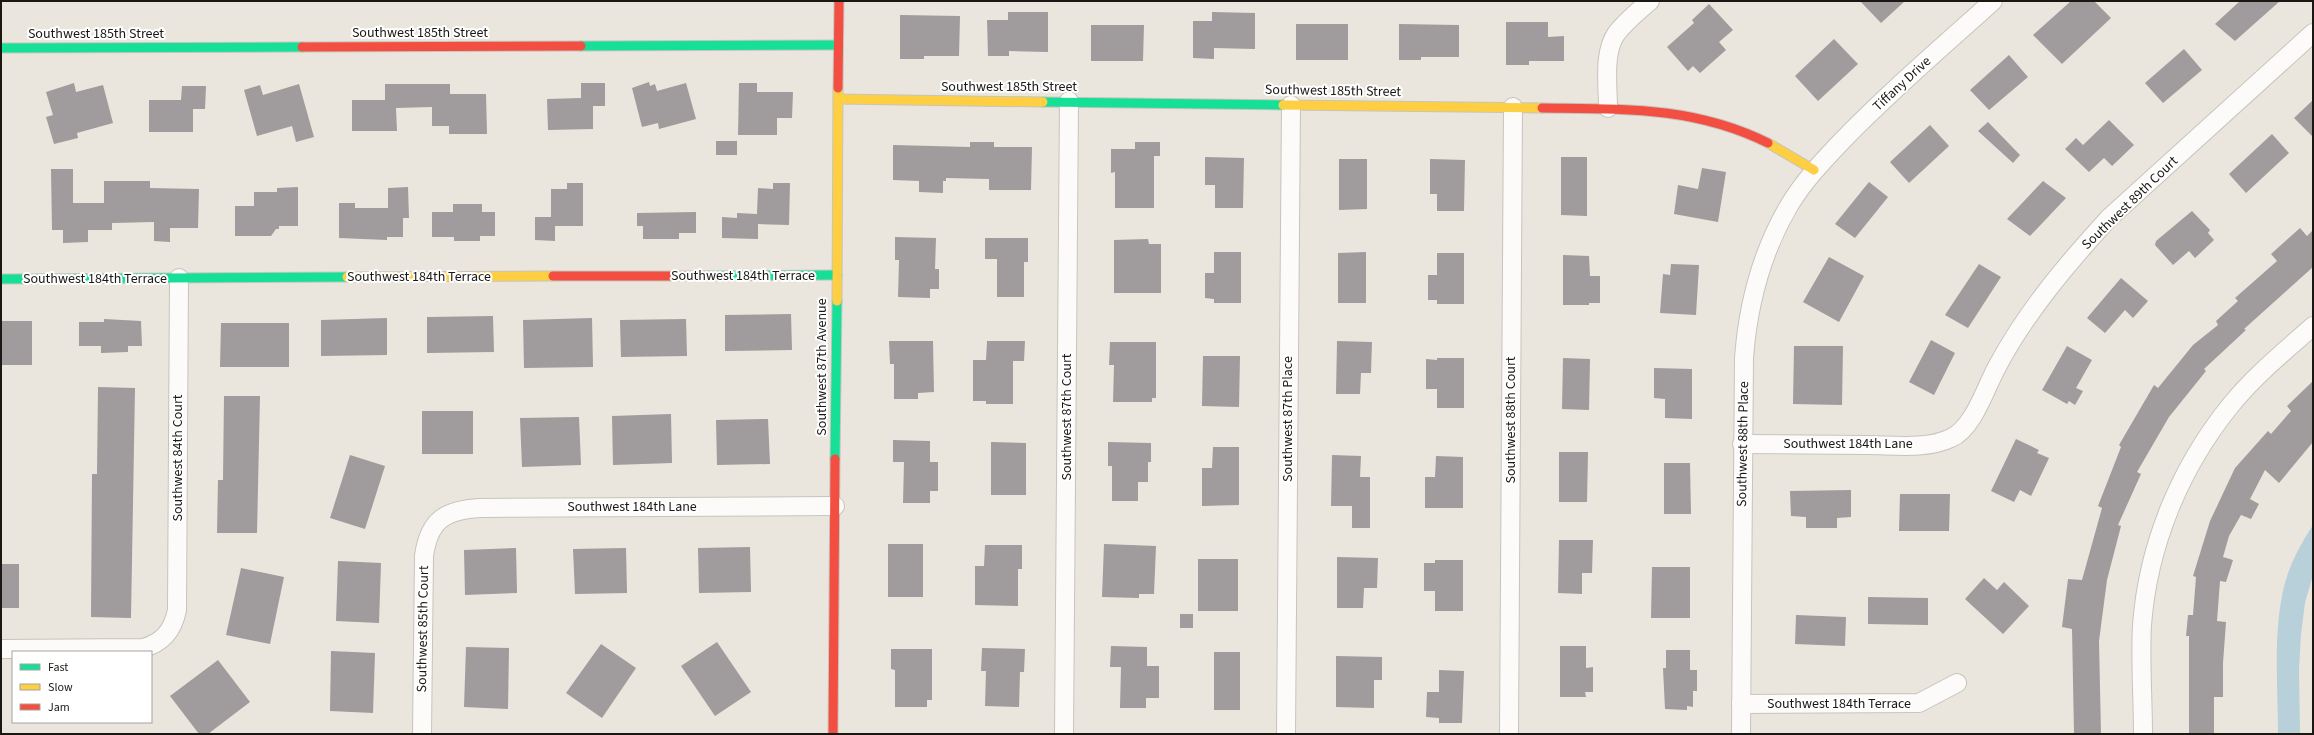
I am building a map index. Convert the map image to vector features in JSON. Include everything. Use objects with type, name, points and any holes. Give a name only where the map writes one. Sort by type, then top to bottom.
[{"type":"street","name":"Southwest 87th Avenue","points":[[833,734],[839,1]]},
{"type":"street","points":[[1608,108],[1609,53],[1611,44],[1616,34],[1650,1]]},
{"type":"street","name":"Tiffany Drive","points":[[1814,170],[1878,106],[1993,1]]},
{"type":"street","name":"Southwest 89th Court","points":[[1952,438],[1964,428],[1971,418],[1998,365],[2024,322],[2082,248],[2109,218],[2313,33]]},
{"type":"street","name":"Southwest 185th Street","points":[[1,48],[838,45]]},
{"type":"street","name":"Southwest 185th Street","points":[[838,99],[1608,108],[1687,114],[1731,125],[1784,150],[1814,170]]},
{"type":"street","name":"Southwest 87th Court","points":[[1064,734],[1069,101]]},
{"type":"street","name":"Southwest 87th Place","points":[[1286,734],[1291,104]]},
{"type":"street","name":"Southwest 88th Court","points":[[1509,734],[1513,107]]},
{"type":"street","name":"Southwest 88th Place","points":[[1741,734],[1742,444],[1744,358],[1749,310],[1768,249],[1778,225],[1790,203],[1814,170]]},
{"type":"street","name":"Southwest 184th Terrace","points":[[1,279],[837,275]]},
{"type":"street","name":"Southwest 84th Court","points":[[1,649],[138,649],[153,645],[166,635],[175,620],[177,610],[179,278]]},
{"type":"street","points":[[2143,734],[2142,632],[2144,606],[2156,549],[2174,496],[2198,450],[2231,405],[2313,326]]},
{"type":"street","name":"Southwest 184th Lane","points":[[1742,444],[1911,445],[1941,442],[1952,438]]},
{"type":"street","name":"Southwest 184th Lane","points":[[433,526],[452,512],[480,508],[835,506]]},
{"type":"street","name":"Southwest 85th Court","points":[[422,734],[423,571],[426,544],[433,526]]},
{"type":"street","name":"Southwest 184th Terrace","points":[[1741,704],[1918,703],[1957,683]]},
{"type":"water","points":[[2313,525],[2313,575],[2305,603],[2301,634],[2299,669],[2300,734],[2278,734],[2277,644],[2280,608],[2285,582],[2291,565]]},
{"type":"building","points":[[1860,1],[1905,1],[1881,23]]},
{"type":"building","points":[[2071,1],[2094,1],[2111,18],[2062,64],[2033,35]]},
{"type":"building","points":[[2240,1],[2280,1],[2235,41],[2215,24]]},
{"type":"building","points":[[1709,4],[1733,30],[1719,42],[1726,50],[1700,73],[1693,66],[1688,71],[1667,47],[1694,23],[1692,20]]},
{"type":"building","points":[[1008,12],[1048,12],[1048,52],[1009,51],[1009,56],[988,56],[987,20],[1008,20]]},
{"type":"building","points":[[1212,12],[1255,13],[1255,49],[1214,48],[1214,59],[1193,58],[1193,21],[1212,21]]},
{"type":"building","points":[[900,15],[960,16],[959,56],[924,56],[924,59],[900,59]]},
{"type":"building","points":[[1506,22],[1548,22],[1548,37],[1564,36],[1564,61],[1529,61],[1529,65],[1506,65]]},
{"type":"building","points":[[1296,24],[1348,24],[1348,60],[1296,60]]},
{"type":"building","points":[[1399,24],[1459,25],[1459,57],[1421,57],[1421,60],[1399,60]]},
{"type":"building","points":[[1091,25],[1144,25],[1143,61],[1091,61]]},
{"type":"building","points":[[1834,39],[1858,64],[1818,101],[1795,76]]},
{"type":"building","points":[[2184,49],[2202,70],[2163,103],[2145,83]]},
{"type":"building","points":[[2009,55],[2028,77],[1989,110],[1970,90]]},
{"type":"building","points":[[649,82],[650,86],[655,84],[657,91],[686,83],[696,119],[659,129],[658,123],[642,127],[632,88]]},
{"type":"building","points":[[74,83],[76,92],[103,85],[113,123],[77,133],[78,138],[54,144],[46,117],[53,115],[46,92]]},
{"type":"building","points":[[581,83],[605,83],[605,106],[593,106],[593,129],[548,130],[547,99],[581,98]]},
{"type":"building","points":[[739,83],[757,83],[757,92],[793,92],[792,118],[777,118],[777,135],[738,135]]},
{"type":"building","points":[[299,84],[314,137],[296,142],[292,126],[257,136],[244,90],[260,85],[263,95]]},
{"type":"building","points":[[385,84],[450,84],[450,94],[486,94],[487,134],[449,134],[449,126],[432,126],[432,107],[396,108],[397,131],[352,131],[352,100],[385,100]]},
{"type":"building","points":[[182,86],[206,86],[205,109],[193,109],[193,132],[149,132],[149,100],[181,100]]},
{"type":"building","points":[[2313,100],[2313,137],[2294,118]]},
{"type":"building","points":[[2109,120],[2134,145],[2112,166],[2104,158],[2089,172],[2065,149],[2076,138],[2083,145]]},
{"type":"building","points":[[1988,122],[2020,155],[2013,163],[1978,131]]},
{"type":"building","points":[[1930,125],[1949,146],[1909,183],[1890,162]]},
{"type":"building","points":[[2272,134],[2289,153],[2246,193],[2229,174]]},
{"type":"building","points":[[716,141],[737,141],[737,155],[716,155]]},
{"type":"building","points":[[970,142],[994,142],[994,147],[1032,147],[1031,190],[989,190],[989,179],[946,178],[946,181],[943,181],[943,193],[919,192],[919,181],[893,180],[893,145],[970,147]]},
{"type":"building","points":[[1135,142],[1160,142],[1160,156],[1154,156],[1154,208],[1115,208],[1115,172],[1111,173],[1111,149],[1135,149]]},
{"type":"building","points":[[1205,157],[1244,158],[1243,208],[1215,208],[1215,185],[1205,185]]},
{"type":"building","points":[[1561,157],[1587,157],[1587,216],[1561,215]]},
{"type":"building","points":[[1339,159],[1367,159],[1367,209],[1339,210]]},
{"type":"building","points":[[1430,159],[1465,160],[1464,211],[1437,211],[1437,194],[1430,194]]},
{"type":"building","points":[[1702,168],[1726,172],[1718,222],[1674,214],[1678,185],[1698,189]]},
{"type":"building","points":[[51,169],[73,169],[73,203],[104,203],[104,181],[150,181],[150,188],[199,189],[198,228],[170,228],[170,242],[154,241],[154,222],[112,223],[112,230],[88,230],[88,242],[63,243],[63,230],[52,230]]},
{"type":"building","points":[[2043,181],[2066,198],[2030,236],[2007,219]]},
{"type":"building","points":[[1869,182],[1888,197],[1855,238],[1835,224]]},
{"type":"building","points":[[567,183],[583,183],[583,226],[555,226],[555,241],[535,240],[535,217],[551,217],[551,189],[567,189]]},
{"type":"building","points":[[773,183],[790,183],[789,225],[758,224],[758,239],[722,238],[722,217],[737,218],[737,213],[757,214],[758,188],[773,189]]},
{"type":"building","points":[[298,187],[298,226],[279,226],[279,229],[276,229],[271,236],[235,236],[235,206],[254,206],[254,192],[277,192],[277,188]]},
{"type":"building","points":[[408,187],[409,218],[403,218],[403,237],[387,237],[387,240],[339,238],[339,203],[355,203],[355,208],[388,208],[388,188]]},
{"type":"building","points":[[453,204],[482,204],[482,212],[495,212],[495,236],[480,236],[480,241],[454,241],[454,237],[432,237],[432,212],[453,212]]},
{"type":"building","points":[[2192,211],[2210,230],[2208,233],[2214,240],[2195,258],[2189,251],[2173,265],[2155,245],[2156,241]]},
{"type":"building","points":[[696,212],[696,233],[679,233],[679,239],[643,239],[643,226],[637,226],[637,213]]},
{"type":"building","points":[[2300,228],[2307,236],[2313,230],[2313,267],[2244,329],[2246,330],[2204,369],[2206,371],[2169,417],[2137,472],[2141,474],[2118,525],[2121,526],[2107,580],[2099,641],[2101,734],[2074,734],[2072,629],[2062,627],[2068,579],[2082,580],[2102,508],[2098,506],[2121,447],[2119,445],[2154,385],[2158,388],[2193,345],[2218,325],[2216,321],[2238,301],[2235,298],[2277,261],[2271,254]]},
{"type":"building","points":[[895,237],[936,238],[935,269],[939,269],[939,289],[930,289],[930,298],[898,297],[899,260],[895,260]]},
{"type":"building","points":[[985,238],[1028,238],[1028,262],[1024,262],[1024,297],[997,297],[997,259],[985,259]]},
{"type":"building","points":[[1148,239],[1149,244],[1161,244],[1161,293],[1114,293],[1114,240]]},
{"type":"building","points":[[1214,252],[1241,252],[1241,303],[1214,303],[1214,299],[1205,298],[1205,273],[1214,273]]},
{"type":"building","points":[[1366,252],[1366,303],[1338,303],[1338,253]]},
{"type":"building","points":[[1437,253],[1464,253],[1464,304],[1437,304],[1437,300],[1428,300],[1428,275],[1437,275]]},
{"type":"building","points":[[1563,255],[1589,256],[1590,276],[1600,276],[1600,303],[1589,303],[1589,305],[1563,305]]},
{"type":"building","points":[[1829,257],[1864,276],[1839,322],[1803,302]]},
{"type":"building","points":[[1671,264],[1699,265],[1696,315],[1660,313],[1663,274],[1670,275]]},
{"type":"building","points":[[1979,264],[2001,277],[1968,328],[1945,315]]},
{"type":"building","points":[[2121,278],[2148,301],[2133,318],[2125,310],[2105,333],[2087,318]]},
{"type":"building","points":[[791,314],[792,350],[725,351],[725,315]]},
{"type":"building","points":[[493,316],[494,352],[427,353],[427,317]]},
{"type":"building","points":[[387,318],[387,355],[321,356],[321,320]]},
{"type":"building","points":[[592,318],[593,367],[524,368],[523,320]]},
{"type":"building","points":[[104,319],[141,321],[142,346],[128,346],[128,352],[101,353],[101,346],[79,346],[79,322],[104,322]]},
{"type":"building","points":[[686,319],[687,356],[621,357],[620,320]]},
{"type":"building","points":[[1,321],[32,321],[32,365],[1,365]]},
{"type":"building","points":[[221,323],[289,323],[289,367],[220,367]]},
{"type":"building","points":[[1931,340],[1955,353],[1934,395],[1909,382]]},
{"type":"building","points":[[889,341],[933,341],[934,392],[918,393],[918,399],[894,399],[894,364],[890,364]]},
{"type":"building","points":[[987,341],[1025,341],[1024,361],[1013,361],[1013,404],[986,404],[986,401],[973,401],[973,360],[986,360]]},
{"type":"building","points":[[1337,341],[1372,342],[1371,373],[1361,373],[1360,394],[1336,394]]},
{"type":"building","points":[[1110,342],[1156,342],[1156,398],[1152,398],[1152,402],[1113,402],[1114,365],[1109,365]]},
{"type":"building","points":[[1794,346],[1843,346],[1842,405],[1793,404]]},
{"type":"building","points":[[2067,346],[2092,360],[2076,388],[2083,391],[2075,405],[2069,401],[2067,404],[2042,390]]},
{"type":"building","points":[[1203,356],[1240,356],[1239,407],[1202,406]]},
{"type":"building","points":[[1437,358],[1464,358],[1464,408],[1437,408],[1437,389],[1426,389],[1426,359],[1437,360]]},
{"type":"building","points":[[1563,358],[1590,359],[1589,410],[1562,409]]},
{"type":"building","points":[[1654,368],[1692,369],[1692,419],[1665,418],[1665,399],[1654,398]]},
{"type":"building","points":[[2313,381],[2313,442],[2279,483],[2265,470],[2250,499],[2259,504],[2251,519],[2241,515],[2229,536],[2223,557],[2233,560],[2226,582],[2220,581],[2217,621],[2226,622],[2223,663],[2223,697],[2214,697],[2214,734],[2189,734],[2189,636],[2186,636],[2188,615],[2193,615],[2196,577],[2193,576],[2210,521],[2235,468],[2268,431],[2271,434],[2291,411],[2287,406]]},
{"type":"building","points":[[98,387],[135,388],[131,618],[91,617],[92,474],[97,474]]},
{"type":"building","points":[[224,396],[260,396],[257,533],[217,533],[218,480],[223,480]]},
{"type":"building","points":[[422,411],[473,411],[473,454],[422,454]]},
{"type":"building","points":[[671,414],[672,463],[613,465],[612,416]]},
{"type":"building","points":[[579,417],[581,465],[522,467],[520,418]]},
{"type":"building","points":[[768,419],[770,464],[717,465],[716,420]]},
{"type":"building","points":[[2016,439],[2039,450],[2037,453],[2049,458],[2031,496],[2020,490],[2014,502],[1991,491]]},
{"type":"building","points":[[893,440],[930,441],[930,462],[938,462],[938,491],[930,491],[930,503],[903,503],[904,462],[893,462]]},
{"type":"building","points":[[991,442],[1026,443],[1026,495],[991,495]]},
{"type":"building","points":[[1108,442],[1151,443],[1151,462],[1148,462],[1148,482],[1138,482],[1138,501],[1112,501],[1112,466],[1108,466]]},
{"type":"building","points":[[1213,447],[1239,447],[1239,505],[1202,506],[1202,468],[1212,468]]},
{"type":"building","points":[[1559,452],[1588,452],[1587,502],[1559,502]]},
{"type":"building","points":[[350,455],[385,466],[365,529],[330,518]]},
{"type":"building","points":[[1332,455],[1361,456],[1360,477],[1370,477],[1370,528],[1352,528],[1352,506],[1331,506]]},
{"type":"building","points":[[1436,456],[1463,457],[1463,508],[1425,508],[1425,477],[1435,477]]},
{"type":"building","points":[[1664,463],[1690,463],[1691,514],[1664,514]]},
{"type":"building","points":[[1851,490],[1851,517],[1837,518],[1837,528],[1806,528],[1806,517],[1791,516],[1790,491]]},
{"type":"building","points":[[1900,494],[1950,494],[1949,531],[1899,531]]},
{"type":"building","points":[[1559,540],[1593,540],[1592,573],[1582,573],[1582,594],[1558,593]]},
{"type":"building","points":[[888,544],[923,544],[923,597],[888,597]]},
{"type":"building","points":[[1104,544],[1156,546],[1154,594],[1139,594],[1139,598],[1102,597]]},
{"type":"building","points":[[985,545],[1022,545],[1022,569],[1018,569],[1018,606],[975,605],[975,566],[984,566]]},
{"type":"building","points":[[750,547],[751,592],[699,593],[698,548]]},
{"type":"building","points":[[516,548],[517,593],[465,595],[464,550]]},
{"type":"building","points":[[626,548],[627,593],[575,594],[573,549]]},
{"type":"building","points":[[1337,557],[1378,558],[1377,588],[1364,588],[1363,608],[1337,608]]},
{"type":"building","points":[[1198,559],[1238,559],[1238,611],[1198,611]]},
{"type":"building","points":[[1435,560],[1463,560],[1463,611],[1435,611],[1435,591],[1424,591],[1424,563],[1435,563]]},
{"type":"building","points":[[338,561],[381,563],[379,623],[336,621]]},
{"type":"building","points":[[1,564],[19,564],[19,608],[1,608]]},
{"type":"building","points":[[1652,567],[1690,567],[1690,618],[1651,618]]},
{"type":"building","points":[[241,568],[284,577],[270,644],[226,635]]},
{"type":"building","points":[[1984,578],[1997,590],[2004,582],[2029,606],[2003,634],[1965,599]]},
{"type":"building","points":[[1868,597],[1928,598],[1928,625],[1868,624]]},
{"type":"building","points":[[1180,614],[1193,614],[1193,628],[1180,628]]},
{"type":"building","points":[[1796,615],[1846,617],[1845,646],[1795,644]]},
{"type":"building","points":[[717,642],[751,692],[715,716],[681,666]]},
{"type":"building","points":[[601,644],[636,668],[602,718],[566,693]]},
{"type":"building","points":[[1111,646],[1147,647],[1147,666],[1159,666],[1159,698],[1146,698],[1146,708],[1120,708],[1121,667],[1110,667]]},
{"type":"building","points":[[1560,646],[1586,646],[1586,668],[1593,667],[1593,692],[1585,692],[1586,697],[1560,697]]},
{"type":"building","points":[[466,647],[509,648],[508,709],[464,707]]},
{"type":"building","points":[[982,648],[1025,649],[1024,672],[1020,672],[1019,707],[985,706],[986,671],[981,671]]},
{"type":"building","points":[[891,649],[932,649],[932,700],[927,700],[927,707],[895,707],[895,670],[891,669]]},
{"type":"building","points":[[1666,650],[1690,650],[1690,670],[1697,670],[1697,691],[1693,691],[1693,707],[1687,706],[1687,710],[1665,709],[1663,668],[1666,668]]},
{"type":"building","points":[[331,651],[375,653],[373,713],[330,711]]},
{"type":"building","points":[[1214,652],[1240,652],[1240,710],[1214,710]]},
{"type":"building","points":[[1336,656],[1382,657],[1382,680],[1374,680],[1374,708],[1336,707]]},
{"type":"building","points":[[218,660],[250,702],[208,734],[199,734],[170,696]]},
{"type":"building","points":[[1439,670],[1464,671],[1462,723],[1439,723],[1439,718],[1426,717],[1427,692],[1439,692]]},
{"type":"traffic: fast","points":[[581,46],[838,45]]},
{"type":"traffic: fast","points":[[1,48],[302,47]]},
{"type":"traffic: fast","points":[[1043,102],[1283,105]]},
{"type":"traffic: fast","points":[[708,276],[837,275]]},
{"type":"traffic: fast","points":[[1,279],[347,277]]},
{"type":"traffic: fast","points":[[835,459],[837,301]]},
{"type":"traffic: slow","points":[[837,301],[838,88]]},
{"type":"traffic: slow","points":[[838,99],[1043,102]]},
{"type":"traffic: slow","points":[[1283,105],[1542,108]]},
{"type":"traffic: slow","points":[[1768,143],[1814,170]]},
{"type":"traffic: slow","points":[[347,277],[553,276]]},
{"type":"traffic: jam","points":[[838,88],[839,1]]},
{"type":"traffic: jam","points":[[302,47],[581,46]]},
{"type":"traffic: jam","points":[[1542,108],[1629,110],[1685,116],[1713,122],[1740,131],[1768,143]]},
{"type":"traffic: jam","points":[[553,276],[708,276]]},
{"type":"traffic: jam","points":[[833,734],[835,459]]}]
